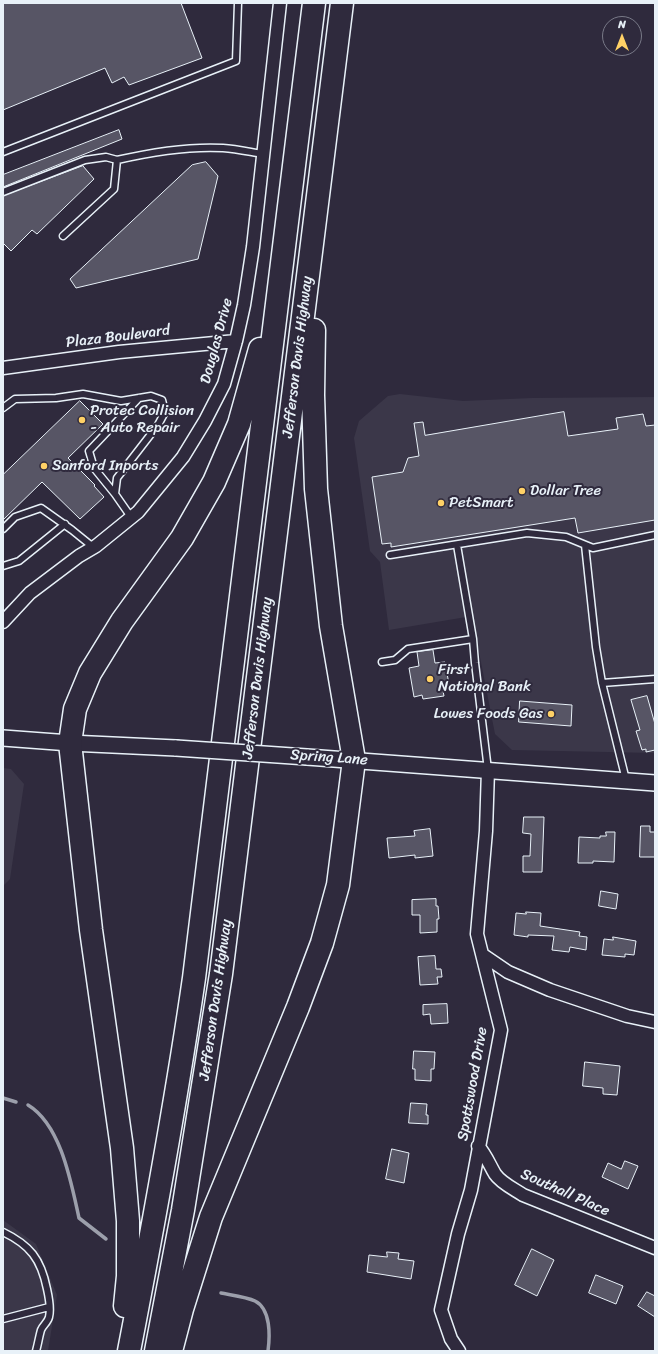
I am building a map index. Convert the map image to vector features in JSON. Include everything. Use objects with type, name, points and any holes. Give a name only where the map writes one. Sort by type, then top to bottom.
[{"type":"highway","name":"Jefferson Davis Highway","points":[[129,1351],[158,1200],[185,1036],[214,820],[314,3]]},
{"type":"highway","name":"Jefferson Davis Highway","points":[[156,1351],[183,1210],[221,974],[342,3]]},
{"type":"highway","points":[[171,1351],[211,1217],[298,1007],[322,943],[338,885],[354,760],[331,626],[316,489],[313,347],[317,291],[314,230]]},
{"type":"highway","points":[[126,1351],[124,1315],[128,1276],[128,1221],[122,1148],[91,930],[70,743],[75,709],[90,673],[122,621],[182,538],[214,482],[239,424],[254,372],[266,320],[279,295]]},
{"type":"street","name":"Douglas Drive","points":[[3,622],[30,593],[93,548],[138,512],[183,457],[205,421],[224,384],[244,305],[253,247],[280,3]]},
{"type":"street","name":"Plaza Boulevard","points":[[3,368],[119,352],[236,341]]},
{"type":"street","name":"Spring Lane","points":[[3,738],[354,760],[655,783]]},
{"type":"street","name":"Spottswood Drive","points":[[459,1351],[451,1339],[441,1310],[458,1234],[471,1190],[478,1146],[501,1030],[477,934],[486,830],[488,770]]},
{"type":"street","points":[[483,955],[508,972],[550,990],[627,1016],[655,1022]]},
{"type":"street","name":"Southall Place","points":[[478,1146],[485,1154],[495,1174],[507,1185],[523,1195],[655,1248]]},
{"type":"lane","points":[[3,152],[236,61],[238,3]]},
{"type":"lane","points":[[3,192],[85,160],[106,157],[117,160],[138,155],[181,149],[224,148],[263,154]]},
{"type":"lane","points":[[63,236],[114,189],[117,160]]},
{"type":"lane","points":[[3,408],[15,399],[56,398],[83,394],[121,401],[151,396],[162,400],[165,412],[158,425],[118,478],[115,494]]},
{"type":"lane","points":[[131,517],[94,468],[89,451],[139,398]]},
{"type":"lane","points":[[3,530],[15,517],[41,508],[65,524],[93,548]]},
{"type":"lane","points":[[3,566],[19,561],[65,524]]},
{"type":"lane","points":[[390,555],[457,546],[527,533],[566,537],[593,548],[655,535]]},
{"type":"lane","points":[[585,545],[596,647],[602,683],[626,780]]},
{"type":"lane","points":[[457,546],[473,639],[488,770]]},
{"type":"lane","points":[[382,662],[395,660],[408,650],[473,639]]},
{"type":"lane","points":[[602,683],[655,679]]},
{"type":"lane","points":[[3,1232],[18,1239],[26,1246],[40,1263],[44,1274],[49,1307],[49,1318],[42,1329],[36,1351]]},
{"type":"lane","points":[[3,1319],[49,1307]]},
{"type":"shaded area","points":[[400,394],[463,401],[532,398],[655,397],[655,753],[512,750],[495,734],[472,616],[389,630],[380,562],[370,551],[354,438],[359,421],[388,396]]},
{"type":"shaded area","points":[[3,768],[11,769],[24,784],[10,879],[3,886]]},
{"type":"shaded area","points":[[3,1220],[36,1244],[57,1295],[48,1351],[3,1351]]},
{"type":"building","points":[[3,3],[181,3],[202,58],[129,85],[124,77],[112,83],[105,68],[3,110]]},
{"type":"building","points":[[119,130],[122,139],[3,187],[3,175]]},
{"type":"building","points":[[206,162],[218,176],[198,259],[76,288],[70,279],[192,165]]},
{"type":"building","points":[[83,166],[94,179],[37,234],[32,230],[11,251],[3,243],[3,196]]},
{"type":"building","name":"Sanford Inports","points":[[80,401],[103,424],[68,458],[95,485],[94,486],[104,497],[80,519],[42,482],[3,520],[3,475]]},
{"type":"building","points":[[564,412],[568,436],[618,429],[616,418],[643,414],[646,426],[655,425],[655,520],[578,533],[575,518],[391,547],[391,543],[382,544],[372,477],[403,472],[408,458],[419,456],[414,423],[423,422],[425,435]]},
{"type":"building","name":"First National Bank","points":[[433,650],[435,663],[445,662],[450,690],[443,691],[444,696],[423,699],[422,695],[414,697],[409,668],[419,666],[417,652]]},
{"type":"building","points":[[647,696],[655,724],[655,750],[646,752],[646,749],[642,750],[636,731],[640,730],[631,700]]},
{"type":"building","points":[[520,701],[572,705],[571,726],[519,722]]},
{"type":"building","points":[[524,817],[544,817],[542,872],[523,872],[523,856],[530,856],[531,834],[523,833]]},
{"type":"building","points":[[641,826],[650,826],[650,832],[655,832],[655,857],[640,857]]},
{"type":"building","points":[[430,829],[433,856],[415,858],[415,855],[389,858],[387,838],[415,836],[414,831]]},
{"type":"building","points":[[606,832],[615,832],[614,862],[593,861],[593,863],[578,863],[579,837],[600,838],[600,836],[606,836]]},
{"type":"building","points":[[601,891],[618,894],[616,909],[599,906]]},
{"type":"building","points":[[436,899],[439,919],[437,919],[437,932],[420,933],[420,915],[412,915],[412,900]]},
{"type":"building","points":[[526,912],[541,913],[540,926],[580,932],[579,936],[587,937],[586,950],[570,947],[569,952],[552,950],[554,936],[528,935],[528,937],[514,935],[516,913],[526,914]]},
{"type":"building","points":[[613,937],[636,941],[634,955],[625,954],[625,957],[602,955],[604,939],[613,940]]},
{"type":"building","points":[[435,956],[436,969],[441,969],[442,977],[437,977],[438,984],[420,985],[418,957]]},
{"type":"building","points":[[447,1004],[448,1023],[431,1024],[430,1014],[423,1015],[423,1005]]},
{"type":"building","points":[[414,1051],[435,1052],[434,1069],[431,1069],[431,1081],[415,1080],[415,1069],[413,1069]]},
{"type":"building","points":[[585,1062],[620,1066],[617,1095],[603,1094],[603,1088],[583,1086]]},
{"type":"building","points":[[411,1103],[427,1104],[426,1115],[428,1115],[428,1124],[409,1123]]},
{"type":"building","points":[[392,1149],[409,1153],[404,1183],[386,1179]]},
{"type":"building","points":[[625,1161],[638,1166],[628,1189],[602,1177],[608,1163],[621,1169]]},
{"type":"building","points":[[532,1249],[554,1260],[537,1296],[515,1285]]},
{"type":"building","points":[[387,1252],[399,1253],[398,1259],[414,1261],[411,1279],[367,1272],[369,1255],[387,1257]]},
{"type":"building","points":[[596,1275],[623,1286],[616,1304],[589,1293]]},
{"type":"building","points":[[647,1292],[655,1296],[655,1317],[638,1306]]},
{"type":"waterway","points":[[3,1098],[16,1102]]},
{"type":"waterway","points":[[28,1105],[39,1114],[49,1126],[57,1140],[68,1172],[79,1218],[106,1239]]},
{"type":"waterway","points":[[221,1293],[248,1298],[260,1305],[267,1316],[269,1331],[268,1351]]},
{"type":"place","name":"Protec Collision - Auto Repair","points":[[82,420]]},
{"type":"place","name":"Sanford Inports","points":[[44,466]]},
{"type":"place","name":"Dollar Tree","points":[[522,491]]},
{"type":"place","name":"PetSmart","points":[[441,503]]},
{"type":"place","name":"First National Bank","points":[[430,679]]},
{"type":"place","name":"Lowes Foods Gas","points":[[551,714]]}]
